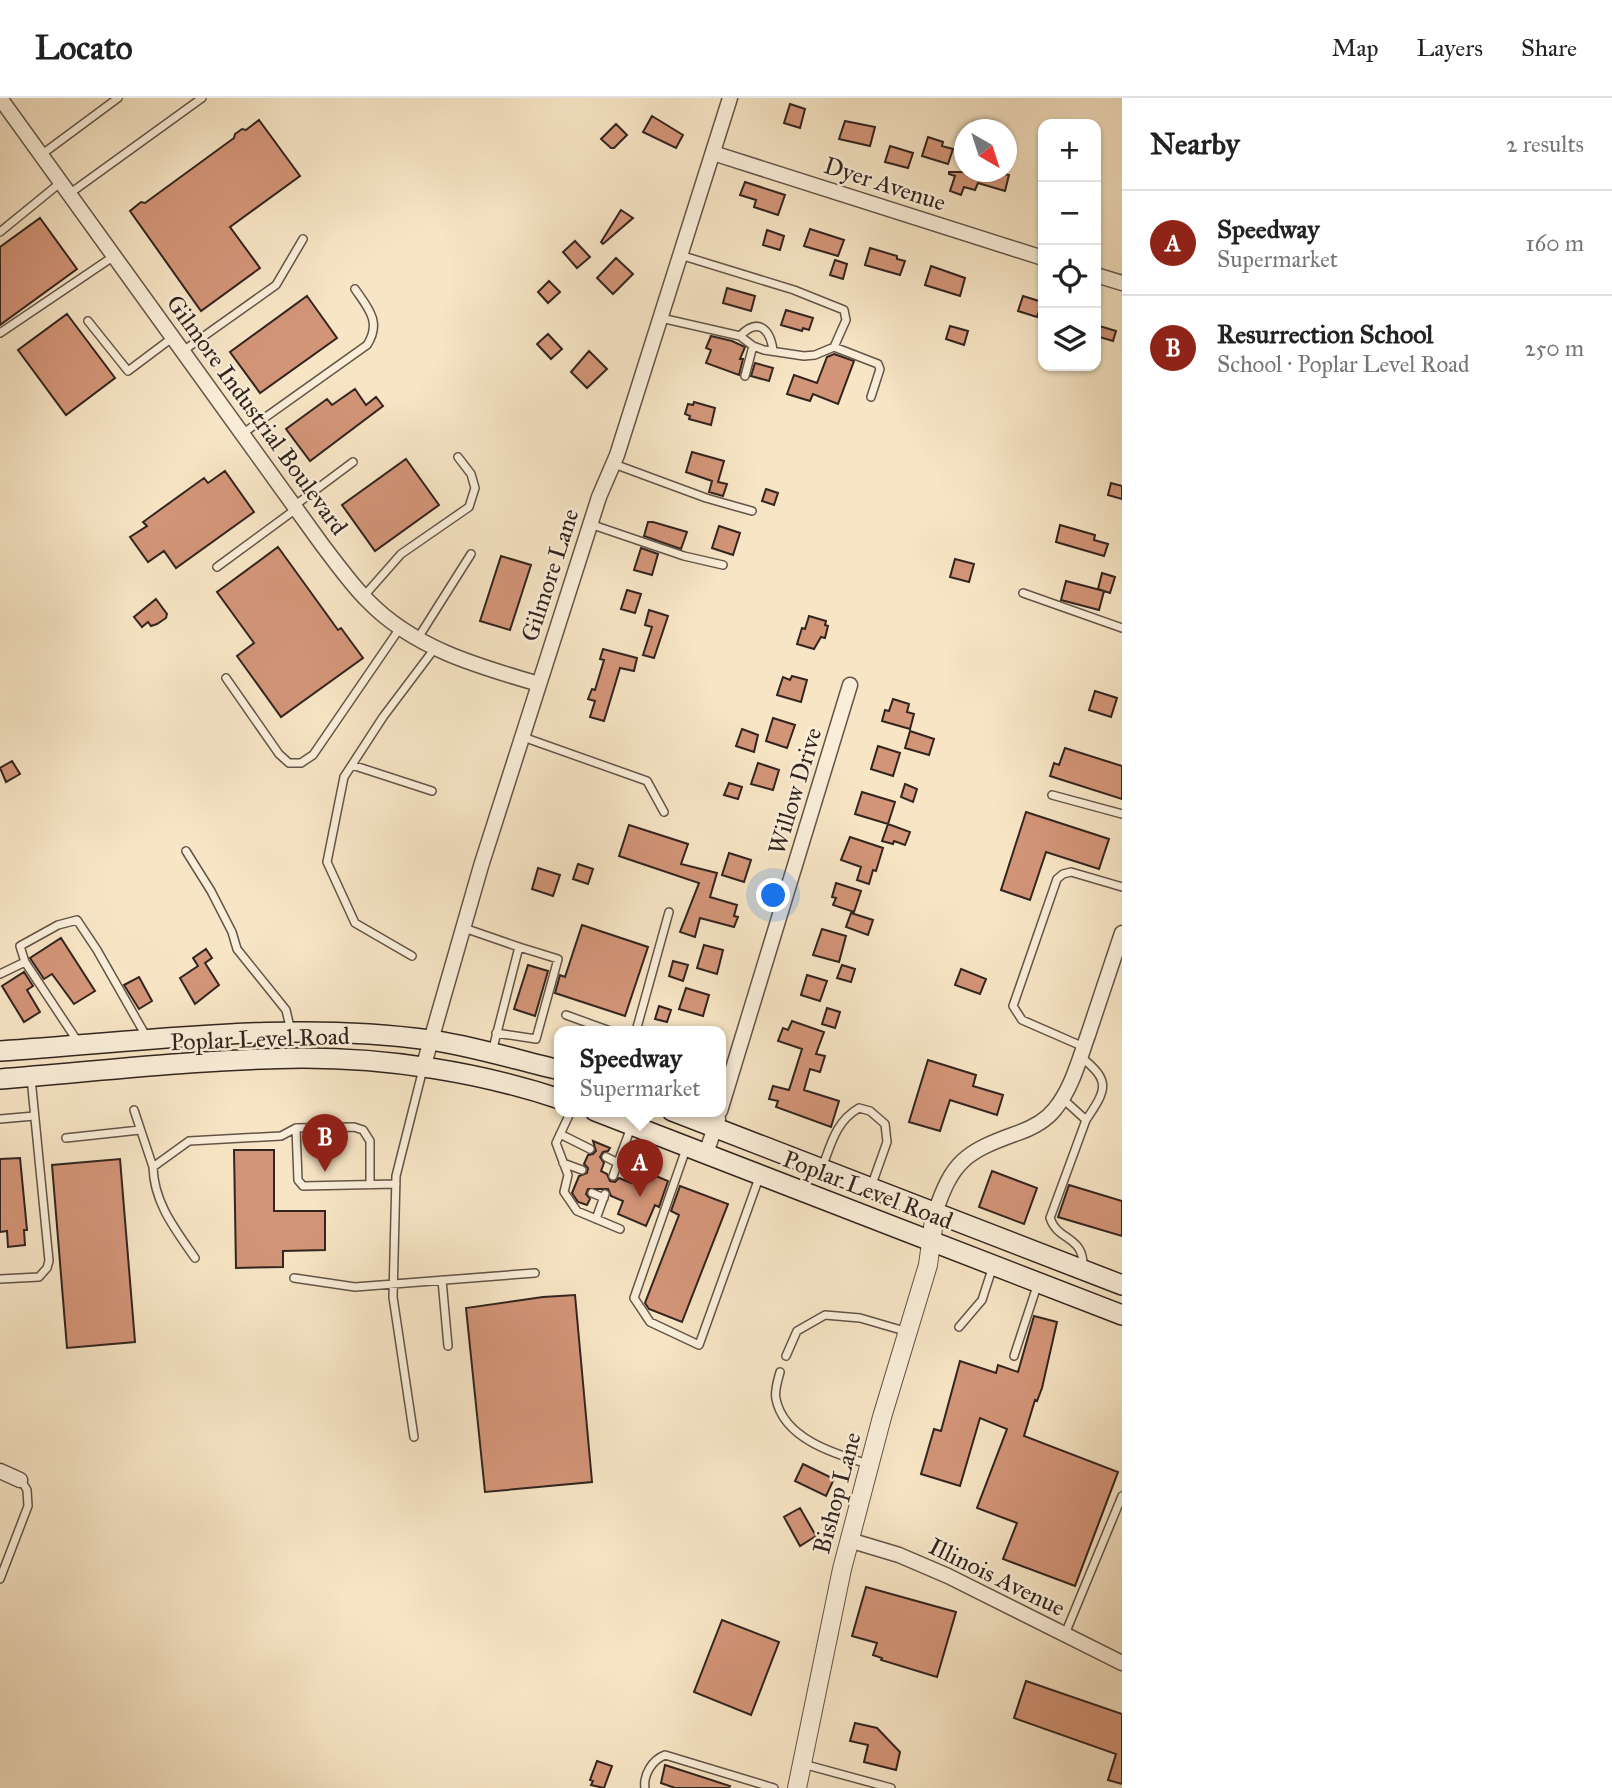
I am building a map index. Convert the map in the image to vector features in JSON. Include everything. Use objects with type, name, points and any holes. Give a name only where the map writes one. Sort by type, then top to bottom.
[{"type":"main road","name":"Poplar Level Road","points":[[0,1051],[251,1032],[291,1032],[430,1040],[554,1069]]},
{"type":"main road","name":"Poplar Level Road","points":[[0,1079],[304,1058],[357,1060],[423,1068],[486,1079],[554,1098]]},
{"type":"main road","name":"Poplar Level Road","points":[[719,1117],[822,1169],[1122,1285]]},
{"type":"main road","name":"Poplar Level Road","points":[[634,1118],[687,1146],[1122,1315]]},
{"type":"street","name":"Gilmore Industrial Boulevard","points":[[0,98],[363,597],[400,628],[435,649],[493,671],[539,684]]},
{"type":"street","name":"Gilmore Lane","points":[[423,1068],[463,928],[539,684],[590,524],[613,464],[661,318],[730,98]]},
{"type":"street","name":"Dyer Avenue","points":[[713,153],[1038,256]]},
{"type":"street","points":[[1101,277],[1122,283]]},
{"type":"street","name":"Willow Drive","points":[[726,1094],[850,685]]},
{"type":"street","points":[[935,1213],[948,1181],[969,1155],[988,1144],[1038,1124],[1056,1108],[1070,1086],[1122,933]]},
{"type":"street","name":"Willow Drive","points":[[706,1153],[719,1117]]},
{"type":"street","name":"Bishop Lane","points":[[797,1788],[834,1602],[870,1464],[928,1265],[935,1213]]},
{"type":"street","points":[[0,1471],[20,1480]]},
{"type":"street","name":"Illinois Avenue","points":[[849,1540],[899,1555],[948,1576],[1122,1663]]},
{"type":"lane","points":[[41,155],[118,98]]},
{"type":"lane","points":[[0,232],[202,98]]},
{"type":"lane","points":[[183,351],[276,285],[303,239]]},
{"type":"lane","points":[[661,318],[740,336],[753,346],[804,356],[816,355],[834,347],[846,320],[844,310],[794,290],[680,255]]},
{"type":"lane","points":[[0,333],[114,256]]},
{"type":"lane","points":[[242,434],[366,345],[373,335],[373,324],[370,311],[355,289]]},
{"type":"lane","points":[[88,321],[128,371],[173,337]]},
{"type":"lane","points":[[740,336],[746,329],[756,326],[763,328],[771,335],[773,351]]},
{"type":"lane","points":[[745,376],[753,346]]},
{"type":"lane","points":[[834,347],[878,364],[880,369],[871,397]]},
{"type":"lane","points":[[363,597],[401,554],[469,507],[475,488],[471,474],[458,457]]},
{"type":"lane","points":[[217,567],[354,462]]},
{"type":"lane","points":[[613,464],[706,498],[752,511]]},
{"type":"lane","points":[[590,524],[684,556],[723,565]]},
{"type":"lane","points":[[418,638],[471,554]]},
{"type":"lane","points":[[1023,593],[1122,628]]},
{"type":"lane","points":[[226,678],[279,754],[289,762],[301,763],[313,754],[400,628]]},
{"type":"lane","points":[[412,956],[355,923],[327,862],[344,777],[383,717],[435,649]]},
{"type":"lane","points":[[523,737],[647,781],[664,812]]},
{"type":"lane","points":[[352,765],[432,791]]},
{"type":"lane","points":[[1052,794],[1122,814]]},
{"type":"lane","points":[[186,851],[211,891],[232,932],[237,949],[286,1010],[291,1032]]},
{"type":"lane","points":[[1083,1270],[1084,1257],[1080,1248],[1052,1225],[1050,1218],[1086,1120],[1103,1088],[1103,1079],[1082,1052],[1022,1020],[1013,1006],[1057,878],[1072,872],[1122,887]]},
{"type":"lane","points":[[637,1026],[669,912]]},
{"type":"lane","points":[[80,1045],[25,962],[20,946],[58,925],[77,920],[148,1040]]},
{"type":"lane","points":[[463,928],[558,959],[536,1039],[496,1033]]},
{"type":"lane","points":[[492,1054],[519,947]]},
{"type":"lane","points":[[0,974],[25,962]]},
{"type":"lane","points":[[566,1015],[596,1026]]},
{"type":"lane","points":[[414,1437],[393,1285],[396,1176],[423,1068]]},
{"type":"lane","points":[[0,1279],[39,1277],[49,1261],[31,1077]]},
{"type":"lane","points":[[1062,1098],[1086,1120]]},
{"type":"lane","points":[[822,1169],[836,1132],[848,1114],[859,1108],[870,1111],[885,1124],[887,1142],[871,1188]]},
{"type":"lane","points":[[134,1110],[153,1167],[153,1185],[165,1214],[195,1258]]},
{"type":"lane","points":[[0,1119],[34,1116]]},
{"type":"lane","points":[[568,1117],[556,1143],[568,1175],[564,1192],[577,1211],[620,1229]]},
{"type":"lane","points":[[613,1176],[634,1118]]},
{"type":"lane","points":[[153,1167],[189,1141],[281,1136],[296,1128],[354,1127],[363,1129],[370,1141],[370,1185]]},
{"type":"lane","points":[[296,1128],[298,1180],[303,1186],[396,1184]]},
{"type":"lane","points":[[66,1138],[140,1130]]},
{"type":"lane","points":[[560,1134],[590,1149]]},
{"type":"lane","points":[[687,1146],[634,1298],[650,1322],[699,1345],[760,1175]]},
{"type":"lane","points":[[606,1157],[618,1163]]},
{"type":"lane","points":[[563,1163],[582,1170]]},
{"type":"lane","points":[[566,1183],[575,1186]]},
{"type":"lane","points":[[592,1193],[605,1196],[596,1219]]},
{"type":"lane","points":[[959,1327],[982,1300],[993,1265]]},
{"type":"lane","points":[[294,1278],[355,1287],[535,1273]]},
{"type":"lane","points":[[442,1280],[448,1346]]},
{"type":"lane","points":[[1014,1356],[1038,1282]]},
{"type":"lane","points":[[786,1356],[797,1331],[825,1315],[860,1318],[908,1332]]},
{"type":"lane","points":[[780,1372],[775,1398],[785,1420],[811,1442],[831,1453],[870,1464]]},
{"type":"lane","points":[[0,1579],[27,1506],[27,1490],[20,1480]]},
{"type":"lane","points":[[1065,1635],[1122,1496]]},
{"type":"lane","points":[[645,1788],[645,1778],[652,1763],[659,1757],[671,1755],[774,1788]]},
{"type":"lane","points":[[802,1763],[891,1788]]},
{"type":"building","points":[[790,104],[805,109],[800,128],[784,123]]},
{"type":"building","points":[[652,116],[683,135],[676,148],[643,132]]},
{"type":"building","points":[[259,120],[300,176],[230,227],[260,268],[201,311],[130,211],[234,138],[242,129],[246,130]]},
{"type":"building","points":[[845,121],[875,127],[870,146],[839,139]]},
{"type":"building","points":[[616,124],[627,135],[611,148],[601,139]]},
{"type":"building","points":[[928,137],[953,149],[948,164],[922,156]]},
{"type":"building","points":[[890,146],[913,153],[908,168],[885,162]]},
{"type":"building","points":[[954,179],[954,182],[1007,182],[1005,191],[978,183],[975,190],[964,187],[961,195],[950,191]]},
{"type":"building","points":[[745,182],[785,195],[778,215],[754,207],[756,200],[740,195]]},
{"type":"building","points":[[621,210],[633,218],[603,244],[601,242]]},
{"type":"building","points":[[40,218],[77,269],[0,325],[0,247]]},
{"type":"building","points":[[810,229],[844,240],[838,256],[804,246]]},
{"type":"building","points":[[767,230],[784,236],[780,250],[763,245]]},
{"type":"building","points":[[575,241],[590,257],[577,268],[563,252]]},
{"type":"building","points":[[870,248],[905,261],[900,275],[865,265]]},
{"type":"building","points":[[616,258],[633,274],[613,294],[597,278]]},
{"type":"building","points":[[835,260],[847,264],[843,279],[830,275]]},
{"type":"building","points":[[931,266],[965,278],[960,296],[925,285]]},
{"type":"building","points":[[549,281],[560,292],[548,303],[538,292]]},
{"type":"building","points":[[727,288],[755,296],[751,311],[723,303]]},
{"type":"building","points":[[307,296],[337,338],[260,393],[230,352]]},
{"type":"building","points":[[1023,296],[1038,301],[1037,317],[1018,311]]},
{"type":"building","points":[[786,310],[813,318],[809,330],[803,328],[802,331],[781,325]]},
{"type":"building","points":[[67,314],[115,378],[66,415],[18,350]]},
{"type":"building","points":[[950,326],[968,331],[964,345],[946,339]]},
{"type":"building","points":[[1101,326],[1116,331],[1113,341],[1101,337]]},
{"type":"building","points":[[548,334],[562,349],[551,359],[537,344]]},
{"type":"building","points":[[711,336],[745,347],[740,359],[743,359],[739,375],[706,363],[711,350],[706,348]]},
{"type":"building","points":[[589,351],[607,369],[587,388],[571,372]]},
{"type":"building","points":[[834,354],[854,361],[838,404],[813,394],[810,401],[787,394],[794,375],[817,383],[827,357]]},
{"type":"building","points":[[755,363],[773,368],[769,381],[751,376]]},
{"type":"building","points":[[355,389],[366,405],[376,397],[383,406],[310,461],[286,429],[327,399],[332,405]]},
{"type":"building","points":[[694,402],[715,408],[711,425],[689,419],[690,416],[685,414],[688,404],[693,405]]},
{"type":"building","points":[[692,452],[724,461],[718,482],[727,484],[723,496],[709,492],[712,481],[686,472]]},
{"type":"building","points":[[406,459],[439,505],[375,551],[342,505]]},
{"type":"building","points":[[225,471],[254,512],[176,568],[164,551],[148,562],[130,537],[147,526],[143,522],[204,478],[208,483]]},
{"type":"building","points":[[1111,483],[1122,486],[1122,499],[1108,495]]},
{"type":"building","points":[[766,489],[778,493],[774,505],[762,501]]},
{"type":"building","points":[[648,522],[687,532],[681,549],[644,536]]},
{"type":"building","points":[[1060,525],[1095,535],[1094,540],[1108,544],[1104,556],[1056,542]]},
{"type":"building","points":[[719,526],[740,533],[733,555],[712,548]]},
{"type":"building","points":[[278,547],[338,630],[341,628],[363,658],[281,717],[237,656],[254,643],[217,592]]},
{"type":"building","points":[[641,548],[658,554],[652,575],[634,570]]},
{"type":"building","points":[[501,556],[531,565],[510,630],[480,621]]},
{"type":"building","points":[[955,559],[974,564],[969,582],[950,577]]},
{"type":"building","points":[[1102,573],[1115,577],[1110,593],[1098,589]]},
{"type":"building","points":[[1066,581],[1104,591],[1099,610],[1061,600]]},
{"type":"building","points":[[627,590],[641,594],[635,613],[621,609]]},
{"type":"building","points":[[156,599],[167,614],[166,618],[151,626],[148,622],[142,627],[134,617]]},
{"type":"building","points":[[649,610],[668,616],[654,658],[643,655],[652,627],[645,625]]},
{"type":"building","points":[[809,616],[826,621],[825,625],[828,626],[825,638],[821,637],[814,649],[797,644]]},
{"type":"building","points":[[603,649],[637,658],[634,671],[620,668],[604,721],[590,717],[595,701],[588,699],[592,689],[595,690],[604,660],[600,659]]},
{"type":"building","points":[[792,676],[807,680],[801,702],[777,695],[783,677],[790,680]]},
{"type":"building","points":[[1095,691],[1117,698],[1111,717],[1089,710]]},
{"type":"building","points":[[893,699],[909,704],[907,712],[914,714],[910,729],[882,721],[885,710],[889,711]]},
{"type":"building","points":[[773,718],[795,725],[787,748],[766,741]]},
{"type":"building","points":[[742,729],[758,735],[754,752],[736,746]]},
{"type":"building","points":[[910,731],[934,739],[929,755],[905,748]]},
{"type":"building","points":[[878,746],[900,753],[893,776],[871,769]]},
{"type":"building","points":[[1065,748],[1122,766],[1122,799],[1050,776],[1054,763],[1059,765]]},
{"type":"building","points":[[12,761],[20,774],[6,782],[0,768]]},
{"type":"building","points":[[758,763],[779,770],[773,790],[751,784]]},
{"type":"building","points":[[729,783],[742,787],[738,799],[724,795]]},
{"type":"building","points":[[905,784],[917,789],[913,802],[901,797]]},
{"type":"building","points":[[862,792],[895,802],[888,824],[855,814]]},
{"type":"building","points":[[1026,812],[1109,839],[1099,869],[1046,852],[1030,900],[1001,890]]},
{"type":"building","points":[[888,824],[910,832],[905,845],[882,841]]},
{"type":"building","points":[[629,825],[688,844],[681,864],[717,873],[710,897],[737,905],[734,916],[738,917],[734,927],[700,918],[695,937],[680,932],[699,883],[619,856]]},
{"type":"building","points":[[850,837],[883,848],[869,884],[857,880],[861,867],[841,860]]},
{"type":"building","points":[[729,853],[751,860],[744,882],[722,875]]},
{"type":"building","points":[[578,864],[593,869],[588,884],[573,879]]},
{"type":"building","points":[[538,868],[560,875],[553,896],[532,889]]},
{"type":"building","points":[[836,883],[861,891],[854,912],[833,905]]},
{"type":"building","points":[[851,913],[873,920],[868,935],[846,927]]},
{"type":"building","points":[[582,925],[648,947],[625,1016],[555,993],[560,975],[565,977]]},
{"type":"building","points":[[822,929],[846,936],[839,962],[813,955]]},
{"type":"building","points":[[61,938],[95,991],[74,1004],[52,974],[44,979],[30,958]]},
{"type":"building","points":[[704,945],[723,950],[717,974],[697,968]]},
{"type":"building","points":[[206,949],[212,958],[205,963],[219,985],[195,1004],[180,978],[198,966],[193,958]]},
{"type":"building","points":[[673,961],[688,965],[683,981],[669,976]]},
{"type":"building","points":[[528,965],[548,971],[535,1016],[514,1009]]},
{"type":"building","points":[[842,965],[855,969],[851,982],[837,978]]},
{"type":"building","points":[[961,969],[986,979],[980,994],[955,985]]},
{"type":"building","points":[[24,972],[33,986],[27,990],[40,1012],[24,1022],[2,986]]},
{"type":"building","points":[[807,975],[827,981],[820,1001],[801,995]]},
{"type":"building","points":[[139,977],[152,1001],[139,1009],[124,985]]},
{"type":"building","points":[[686,988],[709,995],[703,1016],[679,1009]]},
{"type":"building","points":[[659,1006],[671,1010],[667,1022],[655,1019]]},
{"type":"building","points":[[827,1008],[840,1012],[835,1028],[822,1024]]},
{"type":"building","points":[[792,1021],[824,1032],[816,1054],[825,1056],[820,1072],[810,1069],[804,1090],[839,1101],[831,1127],[776,1107],[778,1101],[769,1099],[773,1086],[789,1090],[802,1049],[778,1041],[783,1028],[788,1030]]},
{"type":"building","points":[[928,1060],[976,1075],[973,1086],[1003,1095],[997,1115],[950,1100],[940,1131],[909,1122]]},
{"type":"building","points":[[593,1141],[610,1148],[600,1157],[604,1163],[601,1171],[607,1174],[610,1181],[615,1182],[619,1178],[631,1183],[637,1168],[668,1181],[659,1207],[655,1205],[646,1226],[618,1214],[623,1201],[611,1196],[608,1189],[588,1189],[586,1194],[590,1199],[587,1205],[578,1202],[572,1193],[579,1176],[587,1173],[588,1168],[584,1164],[588,1155],[596,1151]]},
{"type":"building","points":[[234,1150],[274,1150],[274,1211],[325,1211],[325,1250],[283,1251],[283,1267],[236,1268]]},
{"type":"building","points":[[20,1158],[27,1230],[24,1230],[25,1245],[8,1247],[7,1231],[0,1232],[0,1159]]},
{"type":"building","points":[[120,1159],[135,1342],[67,1348],[52,1165]]},
{"type":"building","points":[[992,1171],[1037,1188],[1024,1224],[979,1207]]},
{"type":"building","points":[[1069,1185],[1122,1201],[1122,1236],[1058,1217]]},
{"type":"building","points":[[680,1186],[728,1204],[682,1322],[649,1309],[645,1303],[679,1215],[671,1211]]},
{"type":"building","points":[[575,1295],[592,1482],[485,1492],[466,1308]]},
{"type":"building","points":[[1034,1316],[1057,1322],[1042,1388],[1037,1401],[1035,1400],[1024,1436],[1118,1472],[1075,1586],[1003,1559],[1017,1523],[977,1508],[1007,1429],[980,1418],[960,1486],[921,1474],[934,1429],[941,1431],[960,1361],[996,1373],[998,1365],[1018,1372]]},
{"type":"building","points":[[803,1464],[834,1479],[826,1496],[795,1481]]},
{"type":"building","points":[[800,1508],[816,1536],[800,1546],[784,1517]]},
{"type":"building","points":[[866,1587],[956,1612],[937,1677],[881,1660],[882,1658],[873,1655],[877,1643],[852,1636]]},
{"type":"building","points":[[722,1620],[779,1642],[751,1715],[694,1692]]},
{"type":"building","points":[[1026,1681],[1122,1714],[1122,1784],[1108,1780],[1116,1754],[1014,1718]]},
{"type":"building","points":[[855,1723],[877,1728],[900,1752],[896,1770],[864,1762],[868,1745],[850,1741]]},
{"type":"building","points":[[597,1761],[612,1766],[604,1788],[591,1785],[593,1781],[590,1780]]},
{"type":"building","points":[[665,1765],[730,1786],[675,1788],[661,1783]]},
{"type":"place","name":"Resurrection School","points":[[325,1172]]},
{"type":"place","name":"Speedway","points":[[640,1197]]}]
